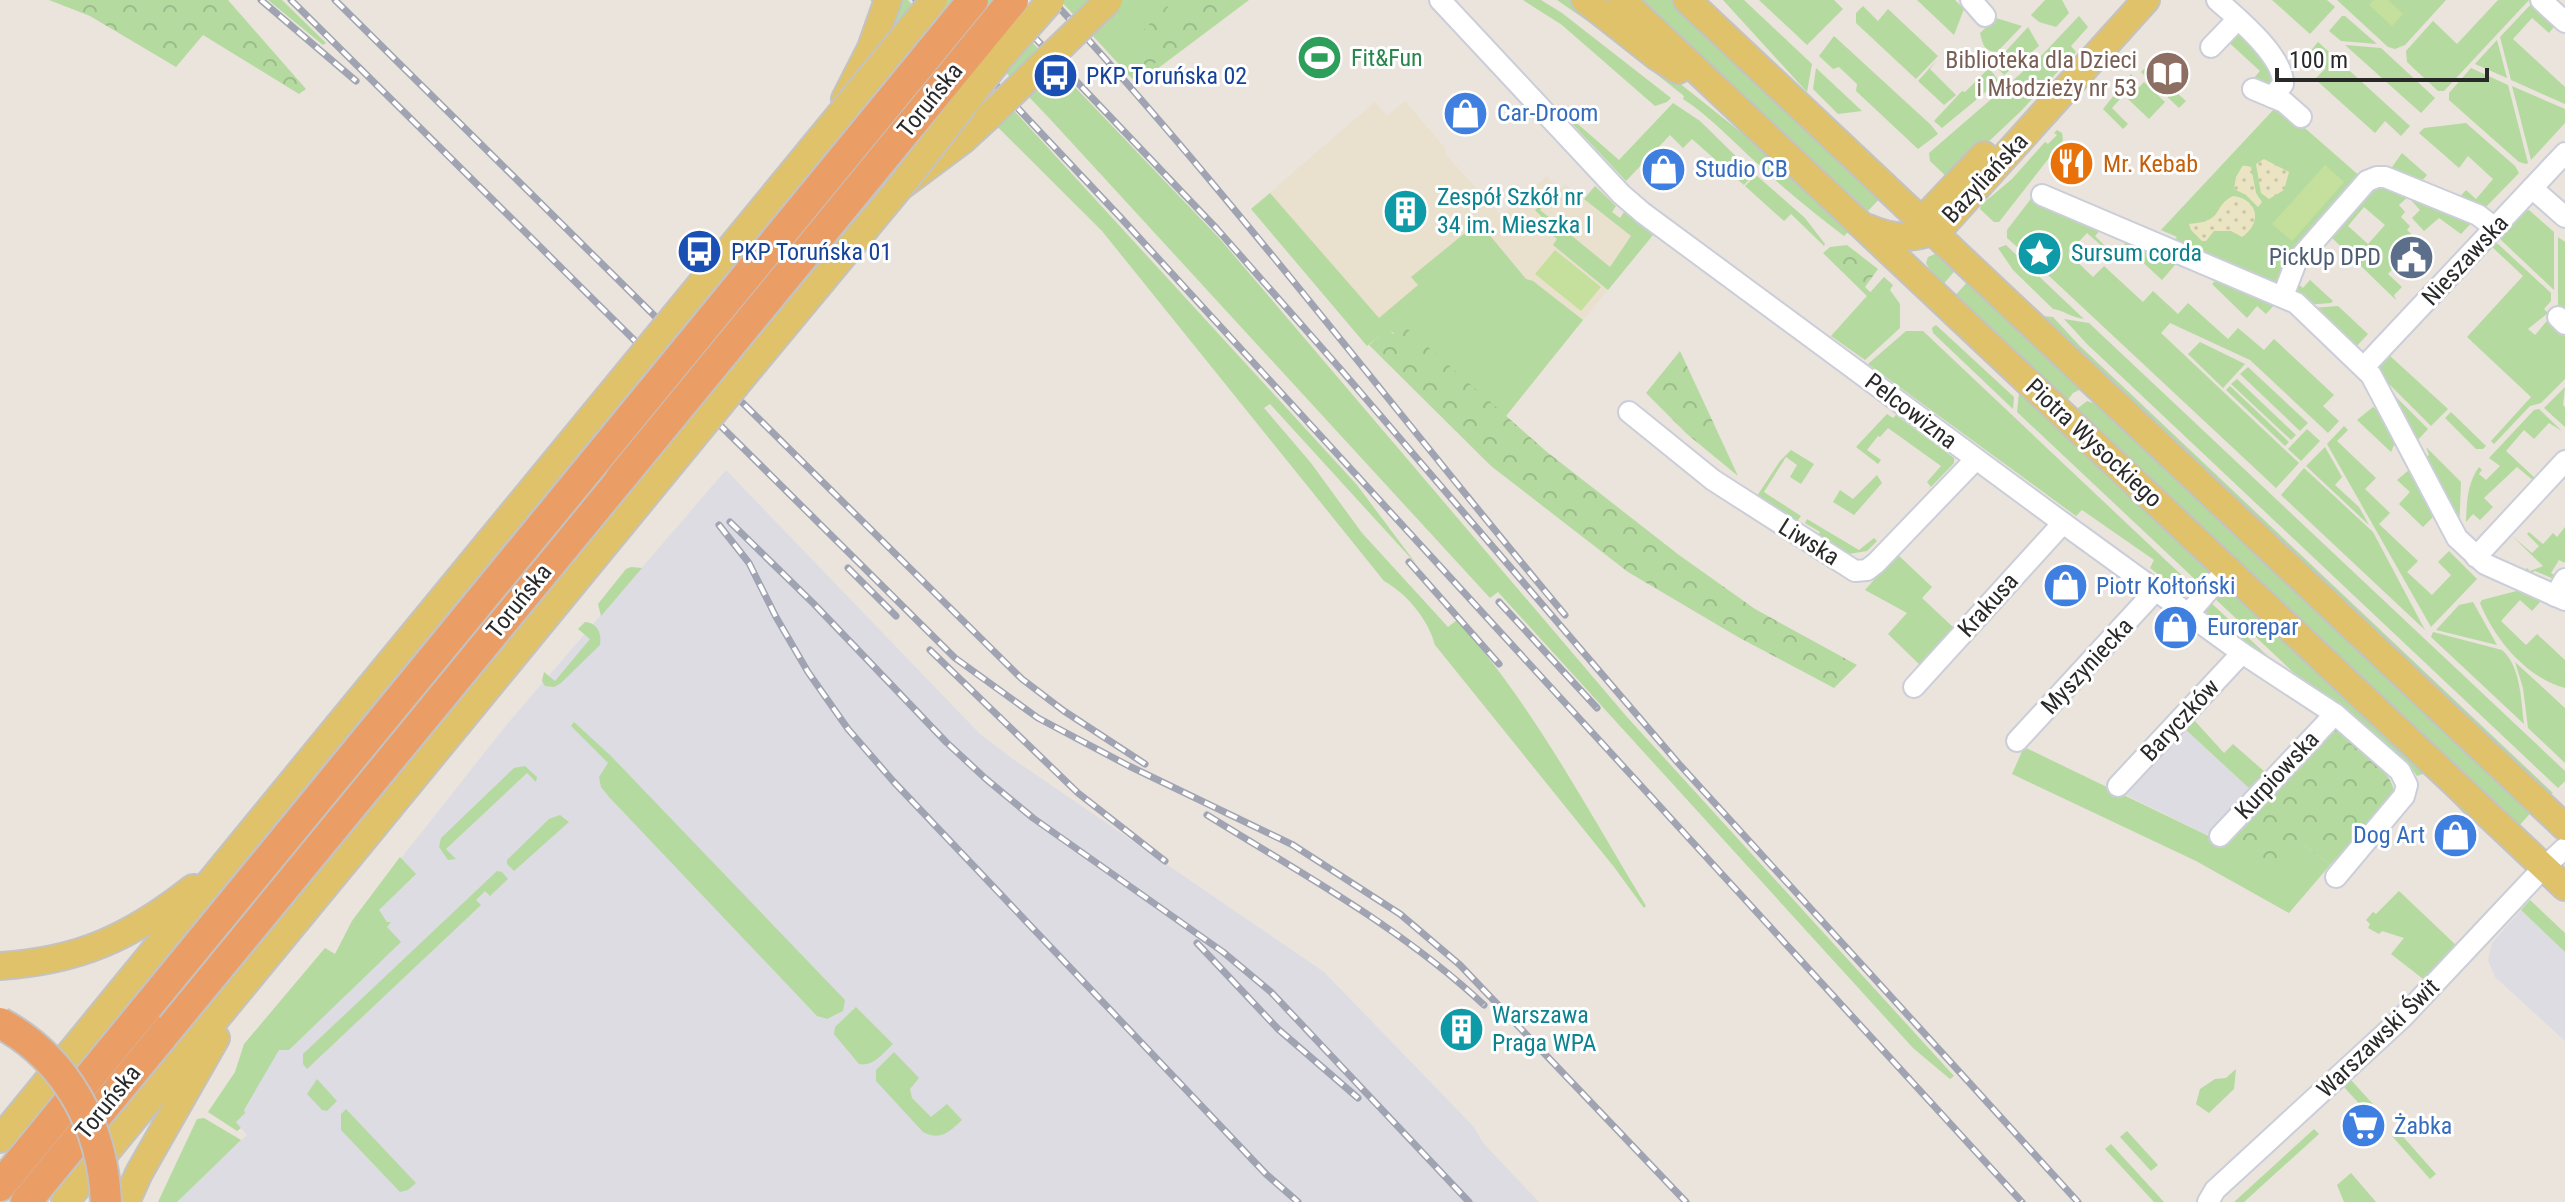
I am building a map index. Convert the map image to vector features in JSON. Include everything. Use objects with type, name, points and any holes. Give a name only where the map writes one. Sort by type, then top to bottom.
[{"type":"highway","name":"Toruńska","points":[[26,1202],[58,1163],[147,1007],[973,0]]},
{"type":"highway","name":"Toruńska","points":[[0,1186],[14,1138],[147,1007],[1013,0]]},
{"type":"highway","points":[[0,1023],[27,1040],[51,1062],[82,1105],[99,1151],[106,1202]]},
{"type":"main road","points":[[802,162],[855,79],[871,48],[888,0]]},
{"type":"main road","name":"Toruńska","points":[[147,1007],[256,827],[934,0]]},
{"type":"main road","name":"Toruńska","points":[[65,1202],[200,1050],[274,947],[900,187],[1000,58],[1051,0]]},
{"type":"main road","points":[[900,187],[963,140],[1109,0]]},
{"type":"main road","points":[[1585,0],[1656,56],[1719,91]]},
{"type":"main road","name":"Piotra Wysockiego","points":[[1622,0],[2565,887]]},
{"type":"main road","name":"Piotra Wysockiego","points":[[1687,0],[1923,229],[2112,400],[2565,829]]},
{"type":"main road","points":[[1711,0],[1752,60]]},
{"type":"main road","name":"Bazyliańska","points":[[1933,293],[1915,264],[1923,229],[2128,0]]},
{"type":"main road","name":"Bazyliańska","points":[[1861,225],[1889,236],[1923,229],[1951,216],[2146,0]]},
{"type":"main road","points":[[2077,428],[2072,412],[2078,397],[2089,393],[2112,400]]},
{"type":"main road","points":[[0,966],[50,961],[88,950],[125,934],[197,884],[256,827]]},
{"type":"main road","points":[[126,1202],[200,1050]]},
{"type":"street","name":"Pelcowizna","points":[[1440,0],[1621,194],[2063,523],[2242,653],[2335,714],[2400,771],[2407,789],[2401,800],[2336,877]]},
{"type":"street","points":[[1971,0],[1985,16]]},
{"type":"street","points":[[2217,0],[2258,37],[2283,76],[2282,86],[2262,93],[2284,102],[2301,117]]},
{"type":"street","points":[[2541,0],[2565,22]]},
{"type":"street","points":[[2211,47],[2238,19]]},
{"type":"street","name":"Nieszawska","points":[[2364,367],[2565,153]]},
{"type":"street","points":[[2283,296],[2296,262],[2367,181],[2374,178],[2385,177],[2474,213],[2495,228]]},
{"type":"street","points":[[2532,188],[2565,217]]},
{"type":"street","points":[[2042,195],[2297,304],[2371,375],[2453,533],[2491,567],[2562,592]]},
{"type":"street","name":"Liwska","points":[[1629,412],[1713,480],[1860,572],[1876,563],[1976,459]]},
{"type":"street","points":[[2478,554],[2565,461]]},
{"type":"street","name":"Krakusa","points":[[1914,687],[2063,523]]},
{"type":"street","points":[[2189,613],[2227,569]]},
{"type":"street","name":"Myszyniecka","points":[[2017,741],[2156,590]]},
{"type":"street","name":"Baryczków","points":[[2118,786],[2242,653]]},
{"type":"street","name":"Kurpiowska","points":[[2220,836],[2335,714]]},
{"type":"street","points":[[2544,867],[2565,829]]},
{"type":"street","points":[[2544,867],[2565,848]]},
{"type":"street","name":"Warszawski Świt","points":[[2208,1202],[2215,1190],[2402,1018],[2544,867]]},
{"type":"shaded area","name":"Zespół Szkół nr 34 im. Mieszka I","points":[[1405,101],[1446,149],[1446,155],[1501,215],[1547,176],[1559,190],[1565,184],[1643,246],[1506,416],[1387,328],[1367,346],[1251,209],[1375,102],[1387,116]]},
{"type":"shaded area","points":[[726,470],[980,734],[1324,972],[1473,1126],[1484,1144],[1539,1202],[177,1202],[247,1135],[236,1122],[353,919],[508,723]]},
{"type":"shaded area","points":[[2185,729],[2249,788],[2207,835],[2124,794]]},
{"type":"shaded area","points":[[2521,910],[2565,952],[2565,1041],[2495,977],[2488,960],[2492,943]]},
{"type":"green space","points":[[49,0],[228,0],[306,89],[299,94],[203,35],[176,67],[90,16]]},
{"type":"green space","points":[[268,0],[282,0],[326,43],[323,45]]},
{"type":"green space","points":[[870,0],[908,0],[1018,115],[1357,485],[1417,565],[1270,404],[1264,408],[1311,463],[1362,533],[1448,627],[1457,620],[1485,653],[1558,758],[1646,906],[1644,908],[1435,645],[1416,608],[1384,581],[1102,231]]},
{"type":"green space","points":[[937,0],[992,0],[1220,239],[1627,717],[1954,1076],[1950,1079],[1913,1048],[1498,592],[1490,598]]},
{"type":"green space","points":[[1060,0],[1249,0],[1137,84]]},
{"type":"green space","points":[[1179,0],[1242,0],[1147,69],[1138,53],[1139,35],[1167,6],[1181,20],[1189,11]]},
{"type":"green space","points":[[1523,0],[1541,0],[1562,13],[1671,98],[1655,106],[1562,25]]},
{"type":"green space","points":[[1557,0],[1575,0],[1747,137],[1849,231],[1844,236],[1822,219],[1683,99],[1684,96],[1606,34]]},
{"type":"green space","points":[[1634,0],[1676,0],[1883,195],[1868,211]]},
{"type":"green space","points":[[1723,0],[1744,0],[1812,64],[1807,92]]},
{"type":"green space","points":[[1759,0],[1834,0],[1843,9],[1807,45]]},
{"type":"green space","points":[[1917,0],[1955,0],[1964,9],[1954,35]]},
{"type":"green space","points":[[2045,0],[2062,0],[2069,13],[2056,27],[2039,22],[2031,15]]},
{"type":"green space","points":[[2272,0],[2327,0],[2335,7],[2310,34]]},
{"type":"green space","points":[[2337,0],[2446,0],[2405,45],[2395,49],[2388,47]]},
{"type":"green space","points":[[2374,0],[2388,0],[2403,14],[2392,26],[2369,5]]},
{"type":"green space","points":[[2498,0],[2529,0],[2444,91],[2438,91],[2407,62],[2406,51],[2433,21],[2457,44]]},
{"type":"green space","points":[[2535,0],[2557,23],[2549,33],[2532,18],[2513,39],[2565,87],[2565,104],[2511,80],[2500,37]]},
{"type":"green space","points":[[1863,6],[1878,21],[1888,9],[1938,56],[1916,79],[1856,23],[1856,13]]},
{"type":"green space","points":[[2079,16],[2088,27],[2071,46],[2076,52],[2020,112],[1949,179],[1930,161],[1929,153],[2042,55]]},
{"type":"green space","points":[[2342,16],[2377,44],[2341,41],[2329,31]]},
{"type":"green space","points":[[1996,18],[2022,26],[1997,52],[1985,47],[1980,33]]},
{"type":"green space","points":[[2028,27],[2039,46],[2004,75],[1994,64]]},
{"type":"green space","points":[[2237,28],[2279,79],[2268,91],[2254,78],[2260,71],[2224,38]]},
{"type":"green space","points":[[1834,36],[1938,134],[1918,149],[1856,91],[1857,84],[1839,67],[1833,69],[1819,56]]},
{"type":"green space","points":[[2497,40],[2507,78],[2475,64]]},
{"type":"green space","points":[[2318,42],[2410,126],[2401,136],[2385,121],[2375,133],[2315,79],[2326,68],[2309,53]]},
{"type":"green space","points":[[2345,45],[2381,48],[2435,98],[2421,113]]},
{"type":"green space","points":[[1937,60],[1930,69],[1956,95],[1944,105],[1918,81]]},
{"type":"green space","points":[[2147,66],[2186,101],[2179,108],[2141,72]]},
{"type":"green space","points":[[1816,68],[1862,111],[1838,114],[1813,89]]},
{"type":"green space","points":[[1989,68],[1999,81],[1942,128],[1934,121],[1962,91],[1965,92]]},
{"type":"green space","points":[[2471,68],[2508,85],[2528,163],[2519,162],[2449,100],[2449,93]]},
{"type":"green space","points":[[2131,74],[2137,80],[2112,108],[2128,124],[2123,129],[2103,109]]},
{"type":"green space","points":[[2144,82],[2165,102],[2149,119],[2128,99]]},
{"type":"green space","points":[[2512,86],[2565,109],[2565,123],[2531,160]]},
{"type":"green space","points":[[1673,103],[1700,121],[1754,174],[1744,185],[1692,139],[1683,148],[1670,135],[1626,181],[1564,115],[1564,112],[1619,160]]},
{"type":"green space","points":[[2281,107],[2362,178],[2281,287],[2171,244],[2177,237],[2161,230],[2275,108]]},
{"type":"green space","points":[[2466,123],[2519,173],[2484,209],[2456,201],[2466,190],[2476,199],[2493,179],[2468,156],[2459,168],[2419,133],[2424,128]]},
{"type":"green space","points":[[2057,130],[2062,133],[2063,140],[1999,222],[1994,222],[1980,209],[1981,205],[2012,179],[2045,142],[2048,144],[2057,135],[2054,133]]},
{"type":"green space","points":[[2402,153],[2427,175],[2418,185],[2390,170]]},
{"type":"green space","points":[[2325,165],[2344,182],[2292,241],[2272,224]]},
{"type":"green space","points":[[1756,175],[1805,218],[1824,246],[1791,214],[1784,221],[1745,186]]},
{"type":"green space","points":[[2376,182],[2412,193],[2399,205],[2405,212],[2401,217],[2410,226],[2407,230],[2419,241],[2388,274],[2402,287],[2394,295],[2396,300],[2329,235]],"holes":[[[2364,207],[2385,225],[2368,244],[2348,226]]]},
{"type":"green space","points":[[1595,186],[1616,206],[1612,212],[1620,218],[1624,212],[1653,235],[1608,290],[1553,245],[1557,239],[1538,222],[1542,217],[1535,210],[1546,200],[1540,210],[1610,267],[1631,236],[1584,199]]},
{"type":"green space","points":[[1270,193],[1379,318],[1418,285],[1411,277],[1476,224],[1482,226],[1526,279],[1533,281],[1583,320],[1506,416],[1388,329],[1367,346],[1251,209]]},
{"type":"green space","points":[[2416,195],[2476,218],[2461,234],[2439,218],[2424,231],[2412,218],[2420,210],[2411,200]]},
{"type":"green space","points":[[2033,196],[2104,226],[2095,236],[2105,246],[2087,233],[2068,253],[2093,277],[2104,266],[2143,302],[2153,291],[2178,314],[2188,303],[2228,339],[2238,328],[2264,350],[2274,339],[2334,395],[2323,406],[2339,421],[2328,433],[2250,360],[2170,323],[2161,333],[2299,463],[2276,488],[2033,261],[2034,257],[2042,255],[2041,250],[2024,253],[2007,238],[2007,230]]},
{"type":"green space","points":[[2529,210],[2554,232],[2554,290],[2501,240],[2501,236],[2524,211]]},
{"type":"green space","points":[[2117,234],[2175,259],[2175,265],[2162,280],[2124,245],[2126,242]]},
{"type":"green space","points":[[2558,237],[2565,242],[2565,318],[2558,312]]},
{"type":"green space","points":[[2498,244],[2551,293],[2551,301],[2544,309],[2548,313],[2528,329],[2535,335],[2551,316],[2565,329],[2565,379],[2541,403],[2530,406],[2494,444],[2491,441],[2531,397],[2467,337],[2523,276],[2491,246]]},
{"type":"green space","points":[[1847,245],[1878,269],[1865,287],[1871,293],[1868,297],[1823,253],[1830,247]]},
{"type":"green space","points":[[2006,245],[2084,319],[2053,309],[2013,270],[1998,248]]},
{"type":"green space","points":[[1555,250],[1601,287],[1581,311],[1535,274]]},
{"type":"green space","points":[[1935,254],[1959,266],[1940,288],[1926,263],[1928,257]]},
{"type":"green space","points":[[2300,270],[2304,274],[2296,282],[2303,288],[2310,280],[2333,301],[2331,303],[2305,305],[2291,292]]},
{"type":"green space","points":[[1884,277],[1893,285],[1890,290],[1900,304],[1900,328],[1865,360],[1831,336]]},
{"type":"green space","points":[[1971,278],[2083,388],[2073,393],[2064,405],[1952,299]]},
{"type":"green space","points":[[2216,280],[2276,303],[2266,314],[2257,306],[2247,318],[2212,284]]},
{"type":"green space","points":[[2338,306],[2368,334],[2355,348],[2312,308]]},
{"type":"green space","points":[[2043,316],[2053,317],[2553,793],[2546,795],[2073,352]]},
{"type":"green space","points":[[2064,319],[2089,323],[2565,771],[2565,781],[2558,788]]},
{"type":"green space","points":[[1403,325],[1547,452],[1679,555],[1755,609],[1857,665],[1834,688],[1738,637],[1628,572],[1491,466],[1369,345],[1388,328],[1393,334]]},
{"type":"green space","points":[[1936,325],[2014,397],[2013,409],[1933,333],[1932,328]]},
{"type":"green space","points":[[1906,331],[1923,331],[2192,585],[2187,591],[2178,589],[2150,568],[2154,560],[2082,510],[2076,516],[1868,364]]},
{"type":"green space","points":[[2200,342],[2245,364],[2223,388],[2188,354]]},
{"type":"green space","points":[[1680,351],[1738,476],[1687,434],[1646,393]]},
{"type":"green space","points":[[2389,355],[2448,409],[2431,426],[2381,376],[2378,366]]},
{"type":"green space","points":[[2248,367],[2308,423],[2300,431],[2240,374]]},
{"type":"green space","points":[[2237,379],[2296,435],[2291,440],[2231,384]]},
{"type":"green space","points":[[2230,386],[2289,442],[2285,446],[2226,390]]},
{"type":"green space","points":[[2386,387],[2428,429],[2415,443]]},
{"type":"green space","points":[[2565,387],[2563,405],[2565,427],[2544,408]]},
{"type":"green space","points":[[2019,392],[2050,414],[2212,570],[2201,585],[2017,412]]},
{"type":"green space","points":[[2087,401],[2096,404],[2166,469],[2205,498],[2535,808],[2518,827],[2077,414],[2078,408]]},
{"type":"green space","points":[[2373,407],[2387,417],[2406,456],[2394,445],[2391,452],[2357,420]]},
{"type":"green space","points":[[2539,409],[2562,431],[2549,423],[2534,439],[2524,430],[2506,451],[2536,479],[2534,481],[2517,467],[2484,498],[2493,507],[2480,520],[2473,514],[2466,522],[2467,500],[2475,473],[2479,467],[2482,470],[2479,474],[2486,480],[2500,466],[2489,458],[2534,410]]},
{"type":"green space","points":[[2451,412],[2486,446],[2483,449],[2476,449],[2445,418]]},
{"type":"green space","points":[[1887,414],[1893,418],[1896,415],[1954,458],[1954,463],[1931,487],[1927,482],[1941,466],[1888,428],[1867,450],[1881,460],[1878,464],[1856,447]]},
{"type":"green space","points":[[2344,426],[2348,430],[2337,441],[2376,478],[2365,489],[2390,513],[2379,524],[2418,561],[2407,572],[2432,595],[2451,575],[2438,562],[2449,551],[2477,579],[2431,627],[2327,444]]},
{"type":"green space","points":[[2307,429],[2320,441],[2301,461],[2288,449]]},
{"type":"green space","points":[[2325,447],[2342,477],[2335,485],[2359,507],[2369,525],[2306,466]]},
{"type":"green space","points":[[2426,447],[2461,482],[2459,533],[2420,460],[2429,455]]},
{"type":"green space","points":[[1791,450],[1814,464],[1801,484],[1790,477],[1797,465],[1786,457],[1764,492],[1801,516],[1797,521],[1757,496]]},
{"type":"green space","points":[[2304,468],[2373,532],[2425,630],[2281,495]]},
{"type":"green space","points":[[2412,470],[2436,514],[2423,527],[2399,504],[2410,492],[2397,480]]},
{"type":"green space","points":[[1877,475],[1882,483],[1854,515],[1833,502],[1840,490],[1853,499]]},
{"type":"green space","points":[[1807,519],[1859,550],[1874,538],[1877,541],[1867,551],[1849,554],[1818,535],[1820,532],[1805,523]]},
{"type":"green space","points":[[2565,527],[2565,563],[2559,560],[2551,573],[2560,578],[2554,579],[2535,571],[2525,577],[2518,574],[2527,568],[2530,571],[2543,566],[2511,535],[2532,553],[2539,546],[2527,534],[2529,532],[2543,544],[2553,533],[2557,537]]},
{"type":"green space","points":[[1897,554],[1932,587],[1922,598],[1955,629],[1920,665],[1888,634],[1907,613],[1865,590]]},
{"type":"green space","points":[[642,568],[601,616],[598,604],[626,569]]},
{"type":"green space","points":[[2223,582],[2477,820],[2474,824],[2428,776],[2417,776],[2349,711],[2294,673],[2210,594]]},
{"type":"green space","points":[[2528,588],[2543,599],[2532,611],[2520,600],[2501,621],[2526,645],[2537,634],[2565,660],[2565,688],[2537,675],[2514,655],[2494,630],[2480,603]]},
{"type":"green space","points":[[2208,600],[2290,677],[2238,641],[2243,633],[2224,619],[2220,625],[2208,617],[2204,609]]},
{"type":"green space","points":[[2473,602],[2497,645],[2436,630],[2459,605]]},
{"type":"green space","points":[[585,622],[593,624],[598,630],[600,645],[561,683],[554,687],[545,686],[542,681],[544,672],[555,681],[590,639],[578,629]]},
{"type":"green space","points":[[2433,632],[2502,650],[2517,675],[2524,724],[2431,637]]},
{"type":"green space","points":[[2515,662],[2565,708],[2565,763],[2528,728],[2523,688]]},
{"type":"green space","points":[[2194,720],[2224,753],[2233,744],[2265,772],[2249,788],[2185,729]]},
{"type":"green space","points":[[574,722],[610,755],[845,1000],[843,1011],[827,1019],[817,1016],[609,797],[601,787],[599,777],[608,763],[571,726]]},
{"type":"green space","points":[[2330,726],[2379,766],[2393,786],[2394,795],[2330,865],[2304,845],[2276,875],[2223,843]]},
{"type":"green space","points":[[2024,747],[2223,843],[2304,845],[2330,865],[2289,913],[2196,861],[2012,774]]},
{"type":"green space","points":[[525,766],[537,777],[536,782],[527,773],[446,849],[456,859],[448,860],[439,847],[441,838],[514,768]]},
{"type":"green space","points":[[560,815],[569,822],[514,871],[507,860],[549,819]]},
{"type":"green space","points":[[400,857],[416,874],[379,910],[387,922],[391,922],[387,927],[401,942],[289,1050],[279,1050],[245,1113],[236,1122],[241,1128],[237,1131],[208,1112],[235,1072],[244,1044],[325,948],[335,954],[352,921]]},
{"type":"green space","points":[[497,871],[508,879],[490,896],[485,891],[476,900],[481,905],[307,1069],[303,1064],[303,1054]]},
{"type":"green space","points":[[2399,891],[2459,948],[2427,982],[2391,954],[2404,938],[2382,931],[2379,934],[2368,928],[2370,924],[2366,920]]},
{"type":"green space","points":[[2530,900],[2565,933],[2565,952],[2521,910]]},
{"type":"green space","points":[[856,1007],[893,1044],[878,1058],[864,1064],[859,1064],[834,1034],[835,1027]]},
{"type":"green space","points":[[894,1052],[919,1078],[910,1089],[912,1098],[931,1117],[947,1104],[962,1120],[949,1131],[935,1136],[923,1132],[876,1081],[876,1070]]},
{"type":"green space","points":[[2236,1069],[2234,1089],[2209,1113],[2196,1104],[2200,1089],[2215,1079],[2226,1078]]},
{"type":"green space","points":[[317,1079],[337,1101],[327,1111],[322,1110],[307,1094]]},
{"type":"green space","points":[[2351,1080],[2381,1113],[2373,1119],[2344,1087]]},
{"type":"green space","points":[[346,1109],[416,1183],[408,1190],[400,1192],[341,1130],[341,1114]]},
{"type":"green space","points":[[204,1118],[241,1140],[177,1202],[158,1202],[197,1119]]},
{"type":"green space","points":[[2314,1129],[2319,1134],[2244,1202],[2234,1202]]},
{"type":"green space","points":[[2127,1131],[2158,1165],[2151,1171],[2120,1137]]},
{"type":"green space","points":[[2398,1131],[2436,1174],[2430,1179],[2392,1136]]},
{"type":"green space","points":[[2111,1144],[2164,1202],[2154,1202],[2105,1149]]},
{"type":"green space","points":[[2351,1173],[2376,1202],[2344,1202],[2337,1185]]},
{"type":"sand","points":[[2264,159],[2289,172],[2284,190],[2269,199],[2261,193],[2256,164]]},
{"type":"sand","points":[[2243,165],[2251,167],[2256,193],[2262,202],[2258,207],[2234,189]]},
{"type":"sand","points":[[2233,196],[2248,202],[2255,212],[2249,231],[2242,237],[2231,231],[2214,231],[2206,241],[2202,241],[2189,224],[2213,217]]},
{"type":"railway","points":[[261,0],[356,81]]},
{"type":"railway","points":[[291,0],[955,658],[1038,718],[1293,845],[1400,914],[1460,965],[1686,1202]]},
{"type":"railway","points":[[335,0],[1022,679],[1064,711],[1145,764]]},
{"type":"railway","points":[[916,0],[1122,219],[2022,1202]]},
{"type":"railway","points":[[999,0],[1217,229],[1679,764],[2078,1202]]},
{"type":"railway","points":[[1052,0],[1249,227],[1565,615]]},
{"type":"railway","points":[[730,522],[986,779],[1033,818],[1223,952],[1271,992],[1469,1202]]},
{"type":"railway","points":[[719,525],[749,563],[808,672],[848,729],[893,781],[1266,1174],[1298,1202]]},
{"type":"railway","points":[[1409,562],[1499,664]]},
{"type":"railway","points":[[848,568],[896,616]]},
{"type":"railway","points":[[1499,602],[1597,708]]},
{"type":"railway","points":[[930,650],[1078,793],[1165,861]]},
{"type":"railway","points":[[1207,815],[1385,927],[1484,1005]]},
{"type":"railway","points":[[1197,943],[1278,1029],[1358,1098]]},
{"type":"place","name":"Fit&Fun","points":[[1320,58]]},
{"type":"place","name":"Biblioteka dla Dzieci i Młodzieży nr 53","points":[[2168,74]]},
{"type":"place","name":"PKP Toruńska 02","points":[[1055,76]]},
{"type":"place","name":"Car-Droom","points":[[1466,113]]},
{"type":"place","name":"Mr. Kebab","points":[[2072,164]]},
{"type":"place","name":"Studio CB","points":[[1664,169]]},
{"type":"place","name":"Zespół Szkół nr 34 im. Mieszka I","points":[[1406,211]]},
{"type":"place","name":"PKP Toruńska 01","points":[[700,252]]},
{"type":"place","name":"Sursum corda","points":[[2040,253]]},
{"type":"place","name":"PickUp DPD","points":[[2412,257]]},
{"type":"place","name":"Piotr Kołtoński","points":[[2065,586]]},
{"type":"place","name":"Eurorepar","points":[[2176,627]]},
{"type":"place","name":"Dog Art","points":[[2456,835]]},
{"type":"place","name":"Warszawa Praga WPA","points":[[1461,1029]]},
{"type":"place","name":"Żabka","points":[[2363,1126]]}]
